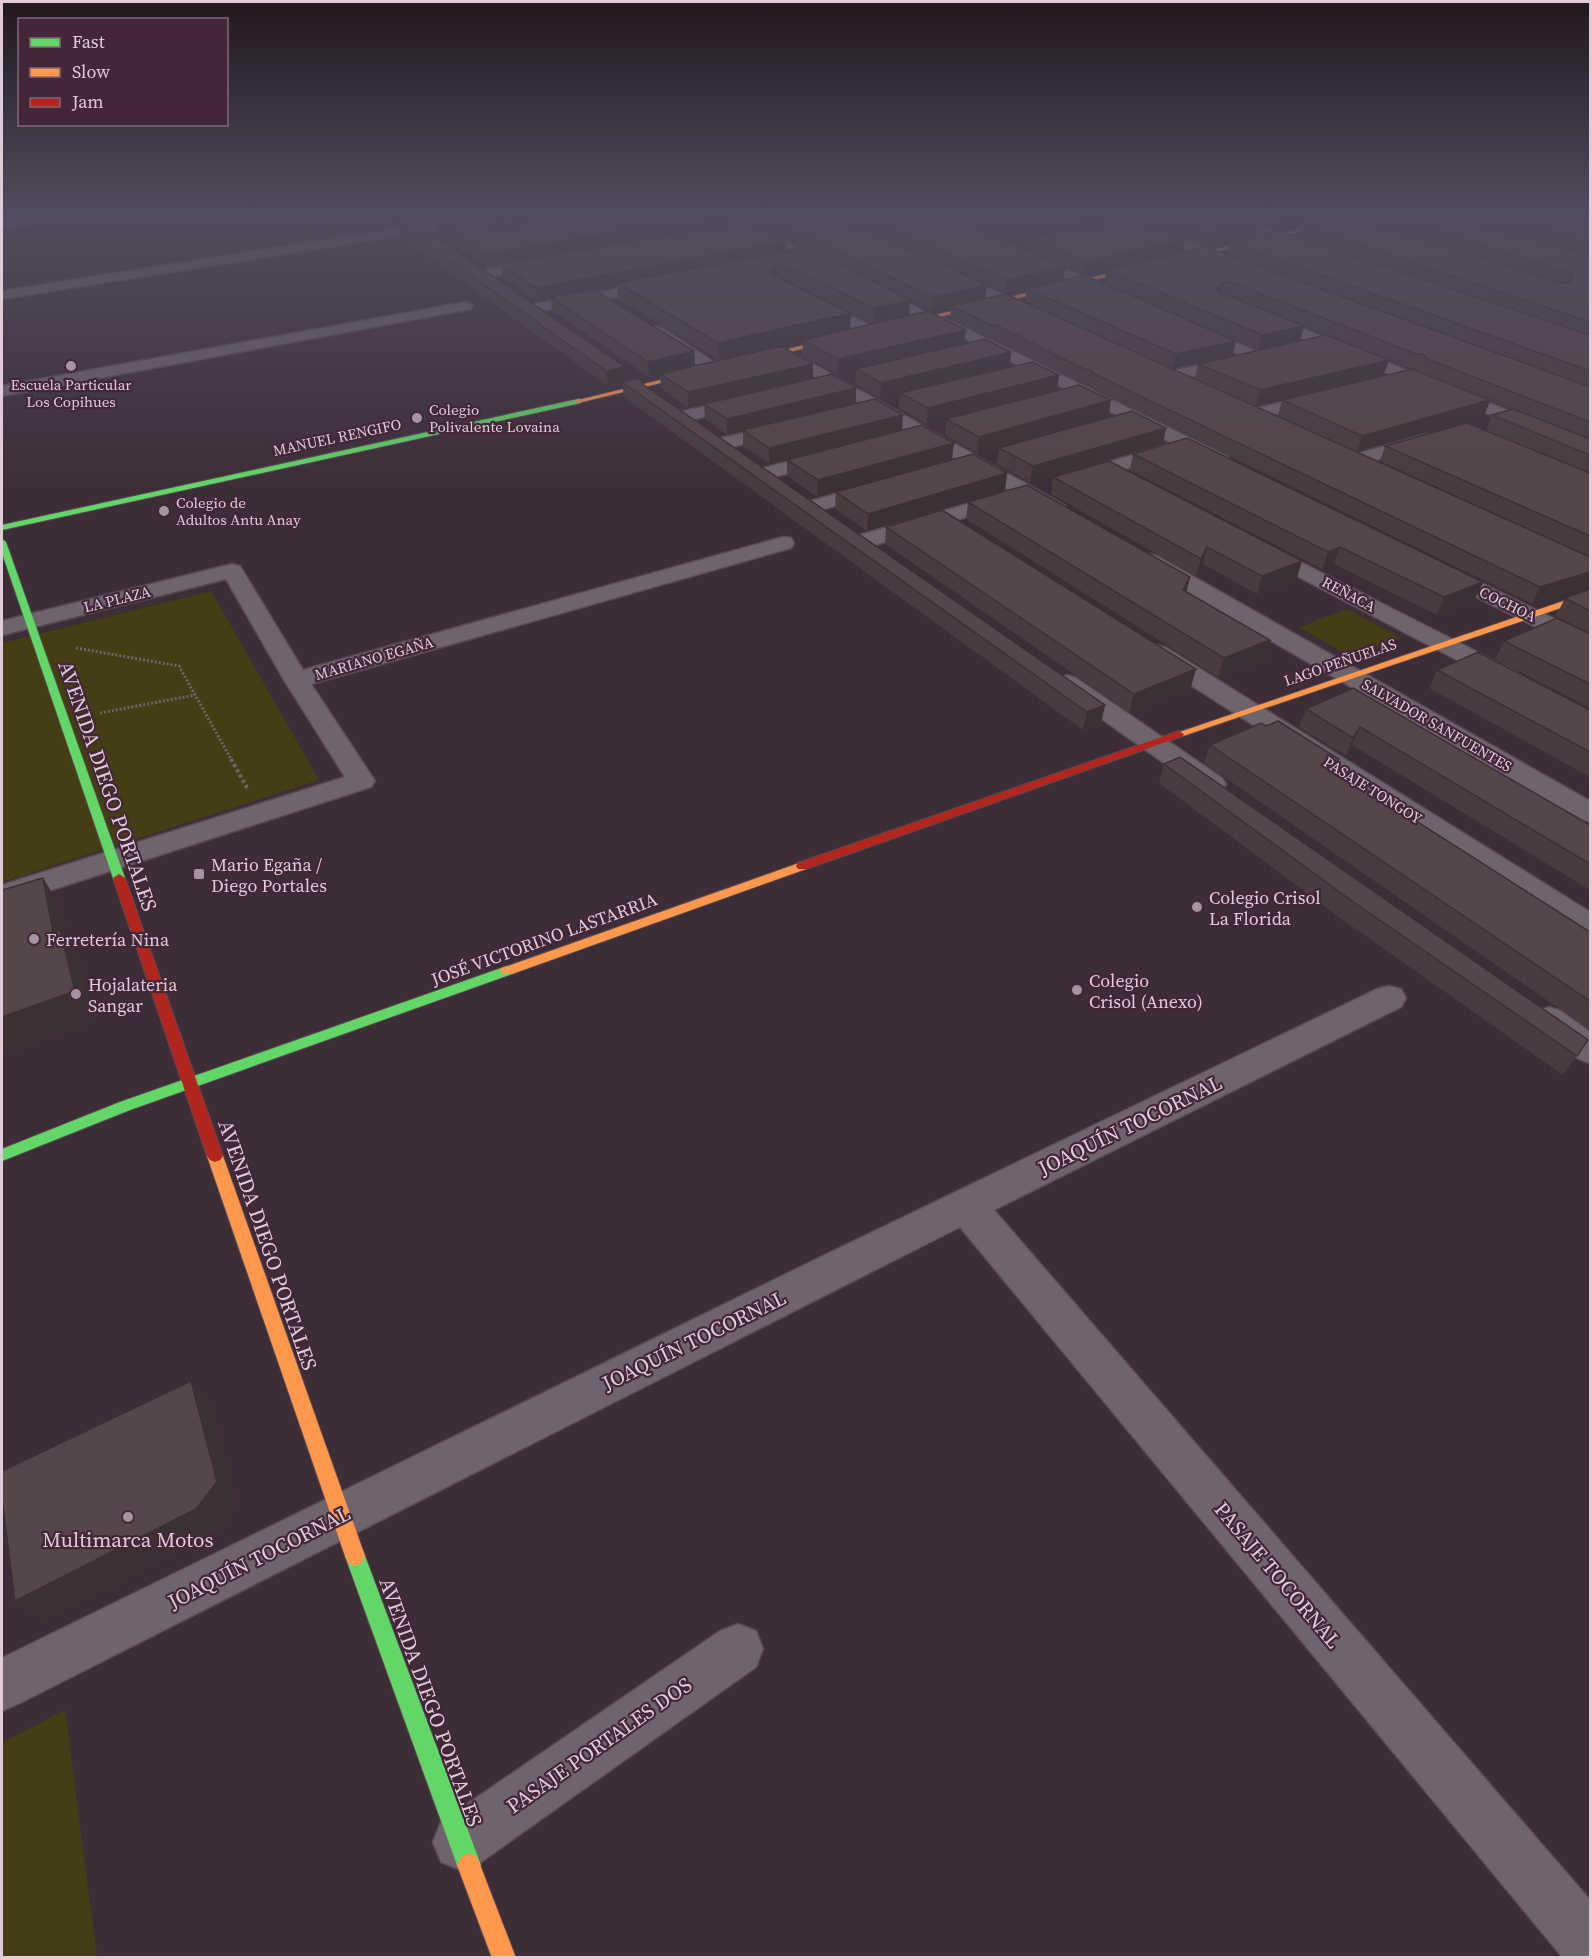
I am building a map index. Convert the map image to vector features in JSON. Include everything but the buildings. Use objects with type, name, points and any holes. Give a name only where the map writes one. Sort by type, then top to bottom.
[{"type":"street","points":[[530,305],[542,303]]},
{"type":"street","points":[[611,303],[618,308]]},
{"type":"street","points":[[815,303],[870,331]]},
{"type":"street","points":[[898,303],[927,318],[947,324],[1240,470]]},
{"type":"street","name":"MANUEL RENGIFO","points":[[2,528],[716,368],[985,303]]},
{"type":"street","points":[[1013,303],[1058,324]]},
{"type":"street","points":[[530,305],[552,321]]},
{"type":"street","points":[[2,390],[466,306]]},
{"type":"street","points":[[1242,309],[1590,449]]},
{"type":"street","points":[[638,320],[716,368]]},
{"type":"street","points":[[1172,376],[1263,356],[1181,324]]},
{"type":"street","points":[[1290,349],[1323,342]]},
{"type":"street","points":[[966,351],[990,345]]},
{"type":"street","points":[[783,351],[835,381],[887,403],[924,432],[1080,522]]},
{"type":"street","points":[[1152,367],[1203,391]]},
{"type":"street","points":[[1013,373],[1034,368]]},
{"type":"street","points":[[1374,384],[1438,368]]},
{"type":"street","points":[[626,372],[830,518]]},
{"type":"street","points":[[810,387],[862,375]]},
{"type":"street","points":[[1060,397],[1082,391]]},
{"type":"street","points":[[1255,414],[1341,393]]},
{"type":"street","points":[[672,407],[765,398]]},
{"type":"street","points":[[852,412],[887,403]]},
{"type":"street","points":[[1234,405],[1285,428]]},
{"type":"street","points":[[1486,423],[1509,416]]},
{"type":"street","points":[[1112,423],[1133,417]]},
{"type":"street","points":[[724,443],[805,423]]},
{"type":"street","points":[[898,439],[951,425]]},
{"type":"street","points":[[1356,460],[1441,436]]},
{"type":"street","points":[[865,542],[1187,444]]},
{"type":"street","points":[[1335,451],[1377,470]]},
{"type":"street","points":[[766,473],[843,453]]},
{"type":"street","points":[[948,469],[1002,454]]},
{"type":"street","points":[[1108,468],[1129,479]]},
{"type":"street","points":[[814,506],[892,484]]},
{"type":"street","points":[[944,517],[964,530]]},
{"type":"street","name":"REÑACA","points":[[1246,540],[1529,688]]},
{"type":"street","name":"AVENIDA DIEGO PORTALES","points":[[2,542],[7,575],[29,621],[339,1517],[504,1958]]},
{"type":"street","name":"MARIANO EGAÑA","points":[[2,896],[361,781],[296,680],[783,543]]},
{"type":"street","name":"SALVADOR SANFUENTES","points":[[1132,551],[1590,813]]},
{"type":"street","name":"COCHOA","points":[[1417,559],[1590,645]]},
{"type":"street","name":"LA PLAZA","points":[[2,628],[232,571],[296,680]]},
{"type":"street","name":"LAGO PEÑUELAS","points":[[1100,761],[1590,595]]},
{"type":"street","name":"PASAJE TONGOY","points":[[1140,642],[1590,926]]},
{"type":"street","points":[[1047,669],[1231,798]]},
{"type":"street","name":"JOSÉ VICTORINO LASTARRIA","points":[[2,1155],[189,1083],[1100,761]]},
{"type":"street","name":"JOAQUÍN TOCORNAL","points":[[2,1685],[1389,998]]},
{"type":"street","points":[[1522,1002],[1590,1050]]},
{"type":"street","name":"PASAJE TOCORNAL","points":[[966,1206],[1590,1944]]},
{"type":"street","name":"PASAJE PORTALES DOS","points":[[461,1842],[738,1649]]},
{"type":"path","points":[[75,648],[179,666],[260,813]]},
{"type":"path","points":[[100,713],[195,695]]},
{"type":"shaded area","points":[[211,591],[319,780],[2,882],[2,643]]},
{"type":"shaded area","points":[[1347,609],[1401,638],[1351,657],[1299,627]]},
{"type":"shaded area","points":[[65,1710],[97,1957],[2,1957],[2,1743]]},
{"type":"traffic: fast","points":[[2,528],[578,401]]},
{"type":"traffic: fast","points":[[2,542],[119,878]]},
{"type":"traffic: fast","points":[[2,1155],[125,1106],[507,971]]},
{"type":"traffic: fast","points":[[355,1556],[469,1865]]},
{"type":"traffic: slow","points":[[893,326],[989,303]]},
{"type":"traffic: slow","points":[[578,401],[845,337]]},
{"type":"traffic: slow","points":[[1179,734],[1590,595]]},
{"type":"traffic: slow","points":[[507,971],[802,866]]},
{"type":"traffic: slow","points":[[215,1156],[355,1556]]},
{"type":"traffic: slow","points":[[469,1865],[504,1958]]},
{"type":"traffic: jam","points":[[802,866],[1179,734]]},
{"type":"traffic: jam","points":[[119,878],[215,1156]]},
{"type":"place","name":"Escuela Particular Los Copihues","points":[[71,366]]},
{"type":"place","name":"Colegio Polivalente Lovaina","points":[[417,418]]},
{"type":"place","name":"Colegio de Adultos Antu Anay","points":[[164,511]]},
{"type":"place","name":"Mario Egaña / Diego Portales","points":[[199,874]]},
{"type":"place","name":"Colegio Crisol La Florida","points":[[1197,907]]},
{"type":"place","name":"Ferretería Nina","points":[[34,939]]},
{"type":"place","name":"Colegio Crisol (Anexo)","points":[[1077,990]]},
{"type":"place","name":"Hojalateria Sangar","points":[[76,994]]},
{"type":"place","name":"Multimarca Motos","points":[[128,1517]]}]
